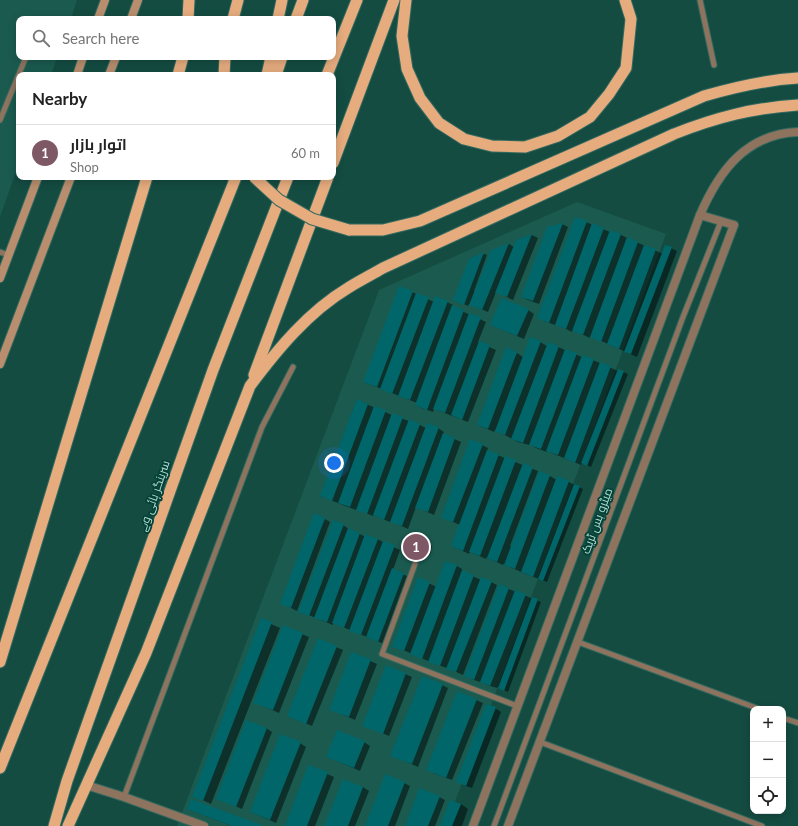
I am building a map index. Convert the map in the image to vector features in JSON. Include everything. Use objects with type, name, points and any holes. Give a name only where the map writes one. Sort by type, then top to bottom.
[{"type":"highway","points":[[188,16],[190,0]]},
{"type":"highway","points":[[234,16],[238,0]]},
{"type":"highway","points":[[279,16],[282,0]]},
{"type":"highway","points":[[297,16],[303,0]]},
{"type":"highway","points":[[336,52],[356,0]]},
{"type":"highway","points":[[336,156],[394,0]]},
{"type":"highway","points":[[406,0],[402,36],[407,69],[420,98],[439,123],[464,139],[492,146],[526,147],[558,136],[590,117],[609,94],[626,68],[631,19],[625,0]]},
{"type":"highway","points":[[179,72],[182,60]]},
{"type":"highway","points":[[224,72],[225,60]]},
{"type":"highway","points":[[268,72],[270,60]]},
{"type":"highway","points":[[277,72],[281,60]]},
{"type":"highway","points":[[328,72],[333,60]]},
{"type":"highway","points":[[257,180],[279,200],[312,219],[349,230],[383,230],[420,221],[704,96],[740,85],[774,79],[798,78]]},
{"type":"highway","points":[[250,386],[271,359],[317,311],[346,289],[383,268],[674,134],[705,122],[741,112],[770,107],[798,105]]},
{"type":"highway","points":[[0,662],[146,180]]},
{"type":"highway","points":[[0,768],[235,180]]},
{"type":"highway","name":"سرینگر ہائی وے","points":[[54,826],[67,782],[213,370],[287,180]]},
{"type":"highway","points":[[68,826],[146,653],[250,386],[327,180]]},
{"type":"main road","points":[[99,16],[105,0]]},
{"type":"main road","points":[[131,16],[138,0]]},
{"type":"main road","points":[[78,72],[82,60]]},
{"type":"main road","points":[[110,72],[115,60]]},
{"type":"main road","points":[[0,278],[37,180]]},
{"type":"main road","points":[[0,364],[70,180]]},
{"type":"street","points":[[473,826],[700,215],[710,192],[724,172],[739,156],[755,144],[774,136],[798,132]]},
{"type":"street","points":[[508,826],[734,225],[700,215]]},
{"type":"street","points":[[86,785],[204,826]]},
{"type":"lane","points":[[700,0],[714,65]]},
{"type":"lane","points":[[20,72],[25,60]]},
{"type":"lane","points":[[0,120],[16,81]]},
{"type":"lane","name":"میٹرو بس ٹریک","points":[[494,826],[680,324],[720,224]]},
{"type":"lane","points":[[0,252],[9,255]]},
{"type":"lane","points":[[124,797],[262,427],[292,366]]},
{"type":"lane","points":[[415,564],[382,654],[517,706]]},
{"type":"lane","points":[[578,642],[751,706]]},
{"type":"lane","points":[[786,719],[798,724]]},
{"type":"lane","points":[[540,742],[762,826]]},
{"type":"shaded area","points":[[0,0],[77,0],[72,16],[16,16],[16,60],[56,60],[52,72],[16,72],[16,172],[0,217]]},
{"type":"shaded area","points":[[577,202],[666,234],[446,826],[177,826],[379,290]]},
{"type":"building","points":[[575,217],[587,221],[549,323],[537,318]]},
{"type":"building","points":[[563,223],[533,301],[521,297],[547,227]]},
{"type":"building","points":[[592,223],[604,228],[566,329],[555,325]]},
{"type":"building","points":[[610,230],[621,234],[583,335],[572,331]]},
{"type":"building","points":[[532,234],[507,297],[495,293],[516,240]]},
{"type":"building","points":[[627,237],[638,242],[601,342],[590,337]]},
{"type":"building","points":[[509,243],[482,310],[469,305],[491,250]]},
{"type":"building","points":[[644,245],[656,249],[619,349],[607,344]]},
{"type":"building","points":[[665,245],[672,247],[631,354],[624,352]]},
{"type":"building","points":[[484,252],[464,305],[453,300],[469,259]]},
{"type":"building","points":[[399,286],[413,291],[377,387],[363,382]]},
{"type":"building","points":[[416,293],[429,297],[392,394],[380,389]]},
{"type":"building","points":[[435,296],[448,301],[410,400],[398,396]]},
{"type":"building","points":[[501,298],[529,309],[517,336],[490,325]]},
{"type":"building","points":[[452,305],[464,310],[427,410],[415,405]]},
{"type":"building","points":[[469,313],[481,317],[445,413],[433,409]]},
{"type":"building","points":[[530,337],[541,341],[505,435],[495,431]]},
{"type":"building","points":[[479,341],[490,345],[462,420],[451,415]]},
{"type":"building","points":[[548,342],[559,346],[523,443],[511,439]]},
{"type":"building","points":[[506,347],[517,352],[488,429],[477,425]]},
{"type":"building","points":[[565,349],[577,353],[541,449],[529,445]]},
{"type":"building","points":[[582,355],[594,359],[558,455],[546,451]]},
{"type":"building","points":[[600,362],[611,366],[575,463],[564,458]]},
{"type":"building","points":[[618,369],[624,371],[587,466],[581,463]]},
{"type":"building","points":[[357,399],[368,404],[332,501],[320,496]]},
{"type":"building","points":[[374,406],[386,410],[350,507],[338,503]]},
{"type":"building","points":[[392,413],[403,417],[367,514],[356,510]]},
{"type":"building","points":[[409,419],[420,424],[384,520],[373,515]]},
{"type":"building","points":[[427,423],[439,427],[402,526],[390,522]]},
{"type":"building","points":[[443,433],[455,438],[428,512],[415,508]]},
{"type":"building","points":[[470,439],[483,444],[453,522],[441,518]]},
{"type":"building","points":[[487,450],[499,454],[463,551],[451,546]]},
{"type":"building","points":[[505,456],[516,460],[480,556],[469,552]]},
{"type":"building","points":[[523,463],[533,467],[497,562],[487,558]]},
{"type":"building","points":[[539,471],[550,475],[515,569],[504,565]]},
{"type":"building","points":[[557,476],[569,481],[533,577],[521,572]]},
{"type":"building","points":[[574,484],[580,486],[543,581],[538,579]]},
{"type":"building","points":[[314,513],[325,518],[291,608],[280,604]]},
{"type":"building","points":[[333,520],[344,524],[309,616],[298,612]]},
{"type":"building","points":[[348,528],[360,533],[327,622],[314,618]]},
{"type":"building","points":[[365,534],[378,539],[344,628],[332,623]]},
{"type":"building","points":[[411,536],[429,543],[426,553],[408,547]]},
{"type":"building","points":[[383,541],[395,545],[361,635],[349,631]]},
{"type":"building","points":[[445,561],[457,565],[422,659],[410,654]]},
{"type":"building","points":[[392,568],[404,573],[378,642],[366,637]]},
{"type":"building","points":[[462,570],[474,575],[440,666],[428,662]]},
{"type":"building","points":[[418,577],[430,582],[404,651],[392,647]]},
{"type":"building","points":[[481,577],[492,581],[456,672],[446,669]]},
{"type":"building","points":[[499,584],[509,588],[474,680],[464,676]]},
{"type":"building","points":[[515,590],[526,594],[490,686],[480,682]]},
{"type":"building","points":[[532,597],[538,599],[504,691],[498,688]]},
{"type":"building","points":[[261,618],[272,622],[203,801],[192,797]]},
{"type":"building","points":[[283,625],[303,633],[273,710],[253,703]]},
{"type":"building","points":[[318,638],[337,646],[306,724],[287,716]]},
{"type":"building","points":[[351,652],[371,659],[349,717],[329,710]]},
{"type":"building","points":[[386,665],[406,673],[383,734],[362,726]]},
{"type":"building","points":[[422,676],[443,684],[412,764],[390,756]]},
{"type":"building","points":[[457,691],[477,699],[446,778],[426,770]]},
{"type":"building","points":[[486,704],[496,707],[466,786],[456,782]]},
{"type":"building","points":[[246,720],[267,728],[236,807],[216,799]]},
{"type":"building","points":[[337,730],[365,741],[354,768],[326,757]]},
{"type":"building","points":[[280,734],[301,742],[270,820],[250,812]]},
{"type":"building","points":[[308,765],[328,772],[307,826],[285,826]]},
{"type":"building","points":[[385,774],[405,782],[388,826],[365,826]]},
{"type":"building","points":[[343,779],[363,787],[348,826],[324,826]]},
{"type":"building","points":[[419,788],[440,796],[428,826],[405,826]]},
{"type":"building","points":[[191,799],[264,826],[232,826],[187,809]]},
{"type":"building","points":[[450,800],[461,804],[452,826],[440,826]]},
{"type":"place","name":"اتوار بازار","points":[[416,547]]}]
